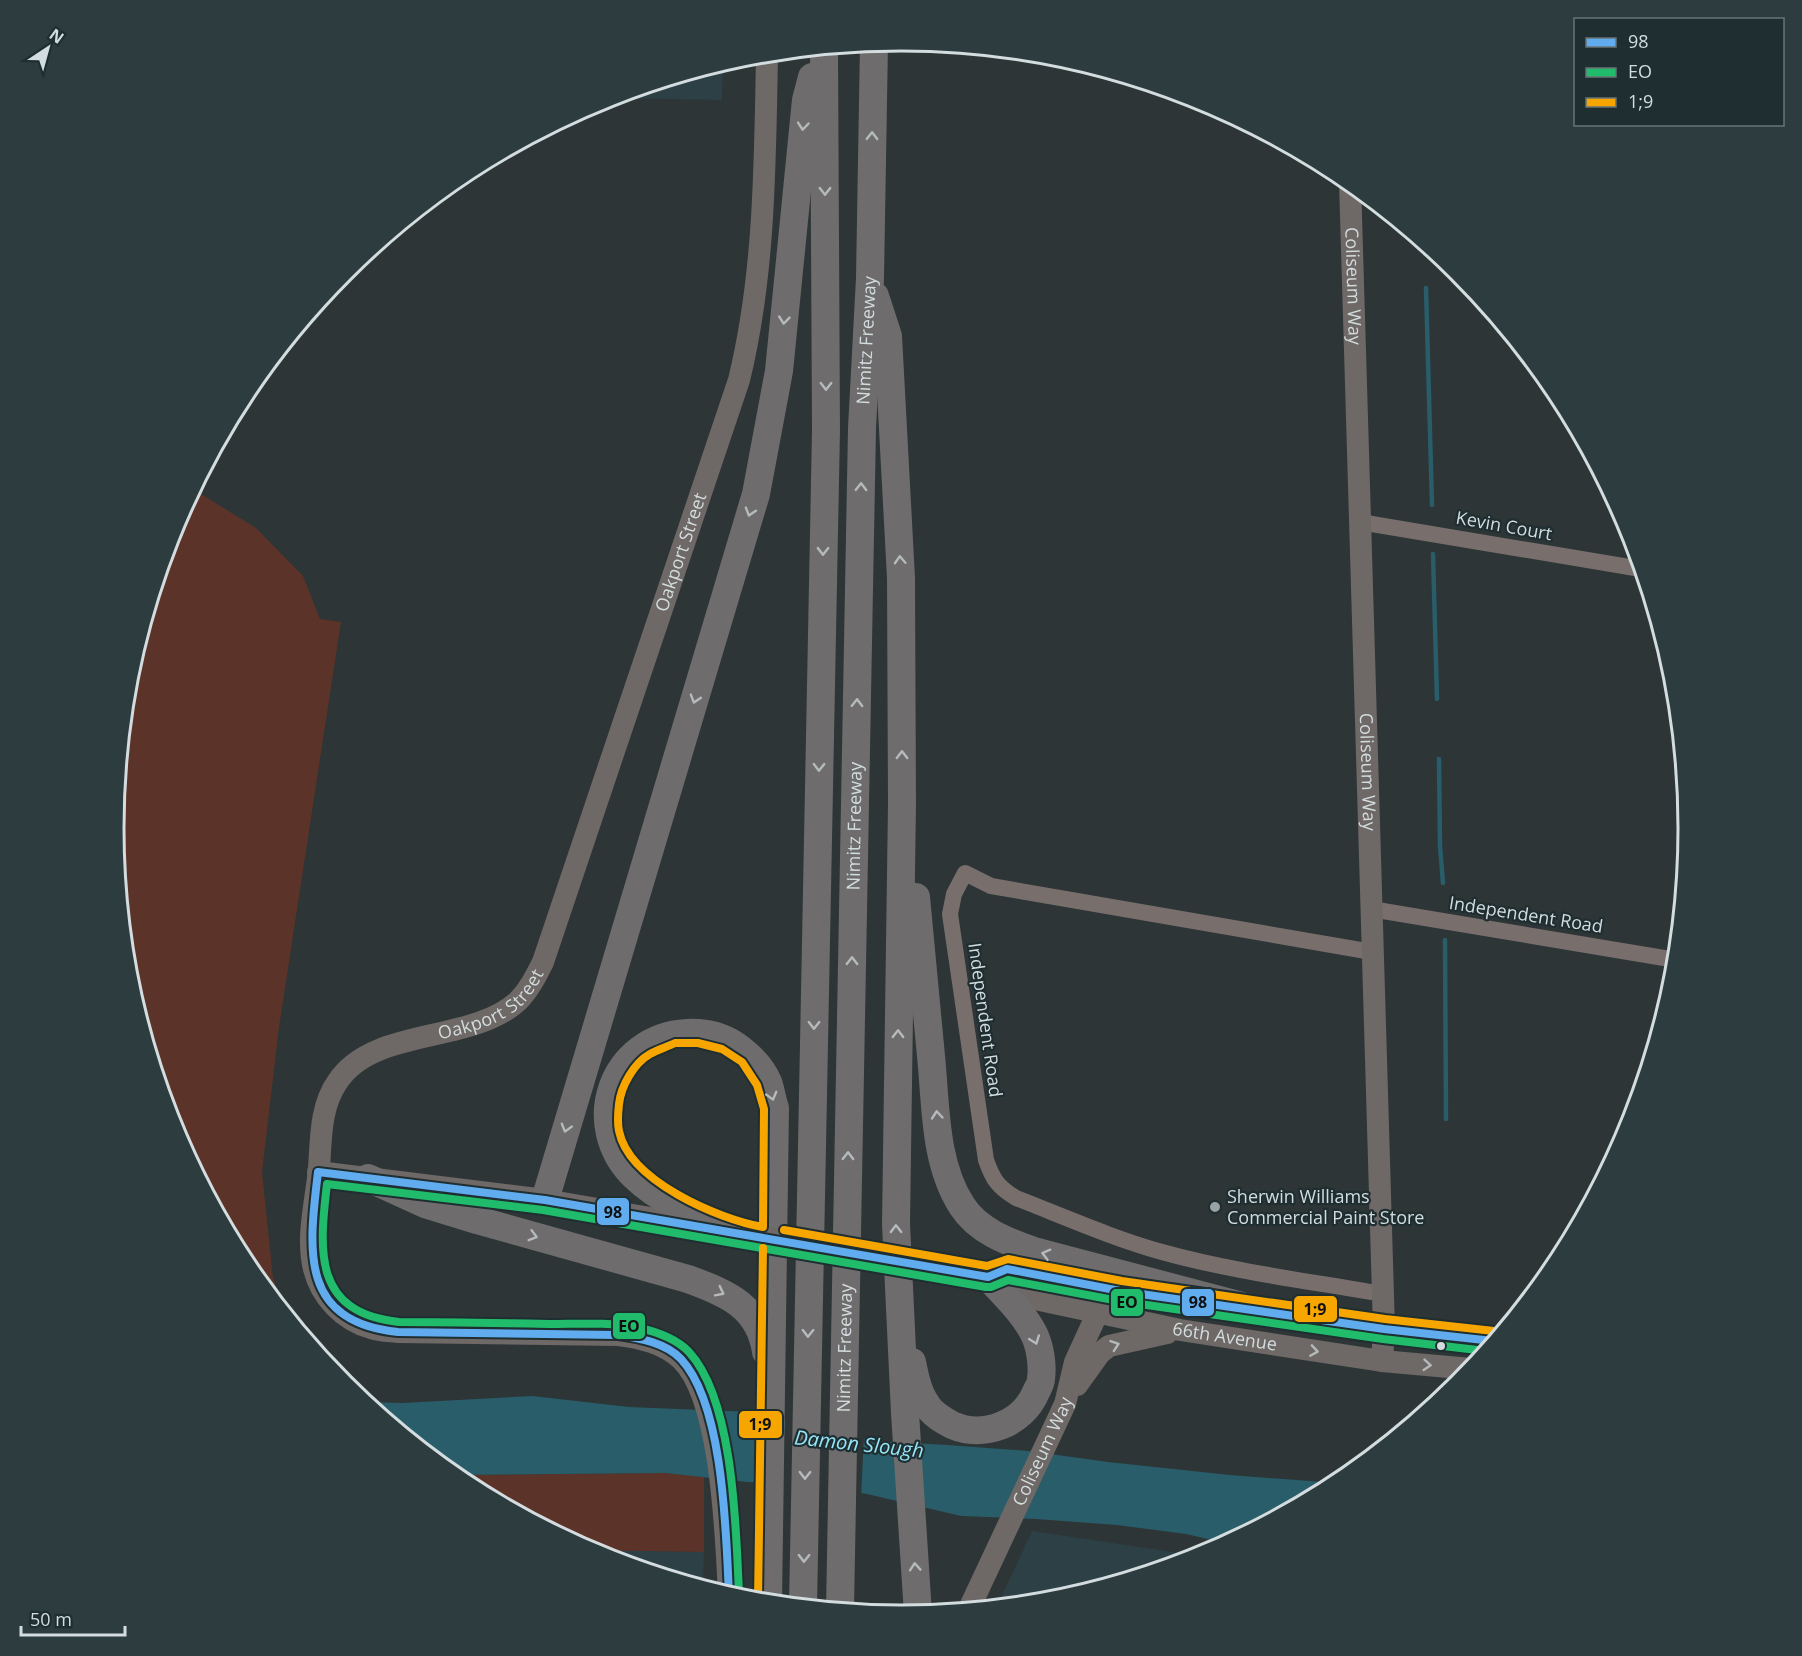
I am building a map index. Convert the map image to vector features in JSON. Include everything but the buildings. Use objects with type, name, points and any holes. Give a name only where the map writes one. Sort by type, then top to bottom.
[{"type":"highway","name":"Nimitz Freeway","points":[[840,1602],[862,452],[870,278],[874,52]]},
{"type":"highway","points":[[545,1200],[756,494],[779,371],[806,100],[817,56]]},
{"type":"highway","name":"Nimitz Freeway","points":[[803,1598],[826,430],[824,56]]},
{"type":"highway","points":[[870,278],[888,336],[901,578],[902,804],[896,1224],[904,1413],[917,1604]]},
{"type":"highway","points":[[902,804],[914,870],[940,1147],[953,1190],[964,1208],[983,1228],[1008,1242],[1034,1251],[1265,1311]]},
{"type":"highway","points":[[744,1234],[674,1206],[635,1177],[618,1156],[609,1136],[607,1118],[610,1091],[623,1066],[642,1046],[673,1034],[699,1032],[726,1040],[749,1054],[767,1080],[775,1108],[768,1593]]},
{"type":"highway","points":[[368,1178],[424,1204],[688,1279],[718,1290],[739,1303],[754,1318],[764,1336],[771,1393]]},
{"type":"highway","points":[[899,1308],[918,1388],[927,1406],[943,1420],[963,1430],[984,1430],[1003,1425],[1021,1413],[1034,1398],[1041,1380],[1041,1358],[1035,1336],[1029,1325],[988,1277]]},
{"type":"street","name":"Oakport Street","points":[[728,1585],[721,1493],[711,1422],[703,1395],[682,1360],[666,1348],[644,1338],[618,1335],[398,1332],[371,1328],[349,1319],[332,1304],[318,1283],[312,1260],[312,1232],[321,1126],[337,1081],[350,1067],[369,1054],[481,1022],[501,1014],[519,1000],[534,981],[543,962],[728,416],[741,371],[759,250],[767,63]]},
{"type":"street","name":"Coliseum Way","points":[[1350,195],[1384,1329],[1382,1361]]},
{"type":"street","name":"Kevin Court","points":[[1360,522],[1633,568]]},
{"type":"street","name":"Independent Road","points":[[1372,952],[992,886],[965,873],[954,894],[950,914],[986,1160],[992,1177],[1002,1189],[1016,1198],[1125,1241],[1162,1252],[1202,1262],[1382,1294]]},
{"type":"street","name":"Independent Road","points":[[1371,909],[1666,958]]},
{"type":"street","name":"66th Avenue","points":[[318,1172],[545,1200],[932,1266],[988,1277],[1021,1296],[1097,1314],[1180,1330],[1382,1361],[1459,1368]]},
{"type":"street","name":"66th Avenue","points":[[988,1277],[1007,1269],[1101,1287],[1384,1329],[1485,1340]]},
{"type":"street","name":"Coliseum Way","points":[[973,1601],[1065,1404],[1076,1362],[1097,1314],[1101,1287]]},
{"type":"street","points":[[1065,1404],[1100,1353],[1109,1346],[1180,1330]]},
{"type":"shaded area","points":[[723,72],[722,100],[634,98]]},
{"type":"shaded area","points":[[200,493],[256,528],[303,576],[320,619],[341,622],[279,1027],[262,1172],[273,1278],[277,1290],[255,1260],[204,1172],[165,1078],[150,1029],[139,980],[126,879],[124,828],[126,777],[139,676],[150,627],[165,578]]},
{"type":"shaded area","points":[[665,1473],[704,1477],[704,1552],[616,1550],[557,1525],[470,1475]]},
{"type":"shaded area","points":[[1032,1531],[1180,1553],[1102,1579],[1001,1598]]},
{"type":"shaded area","points":[[616,1550],[704,1552],[703,1580]]},
{"type":"water","name":"Damon Slough","points":[[532,1396],[629,1407],[752,1412],[874,1441],[1029,1451],[1230,1475],[1320,1482],[1245,1525],[1212,1540],[1186,1534],[1117,1525],[961,1516],[867,1494],[803,1484],[748,1482],[665,1473],[470,1475],[428,1444],[379,1402]]},
{"type":"pier","points":[[785,1417],[864,1436],[861,1497],[782,1486]]},
{"type":"waterway","points":[[1426,288],[1432,505]]},
{"type":"waterway","points":[[1433,554],[1437,699]]},
{"type":"waterway","points":[[1439,759],[1440,846],[1443,883]]},
{"type":"waterway","points":[[1445,940],[1446,1119]]},
{"type":"transit line","name":"1;9","points":[[675,1043],[698,1043],[722,1049],[742,1062],[757,1085],[764,1109],[763,1227],[723,1216],[678,1195],[639,1166],[626,1149],[618,1121],[620,1097],[625,1083],[644,1058],[675,1043]]},
{"type":"transit line","name":"98","points":[[318,1172],[545,1200],[988,1277],[1007,1269],[1120,1291],[1384,1329],[1485,1340]]},
{"type":"transit line","name":"98","points":[[318,1172],[313,1228],[313,1253],[317,1277],[326,1297],[342,1313],[365,1325],[398,1332],[618,1335],[660,1345],[681,1359],[695,1380],[706,1407],[714,1438],[724,1506],[728,1585]]},
{"type":"transit line","name":"EO","points":[[739,1588],[734,1502],[724,1433],[704,1374],[684,1347],[664,1336],[625,1325],[399,1322],[371,1316],[350,1306],[336,1292],[328,1275],[323,1233],[327,1184],[543,1210],[986,1287],[1008,1280],[1119,1301],[1383,1339],[1476,1350]]},
{"type":"transit line","name":"1;9","points":[[784,1230],[987,1266],[1008,1259],[1122,1281],[1385,1319],[1493,1331]]},
{"type":"transit line","name":"1;9","points":[[758,1591],[763,1248]]},
{"type":"place","name":"Sherwin Williams Commercial Paint Store","points":[[1215,1207]]}]
